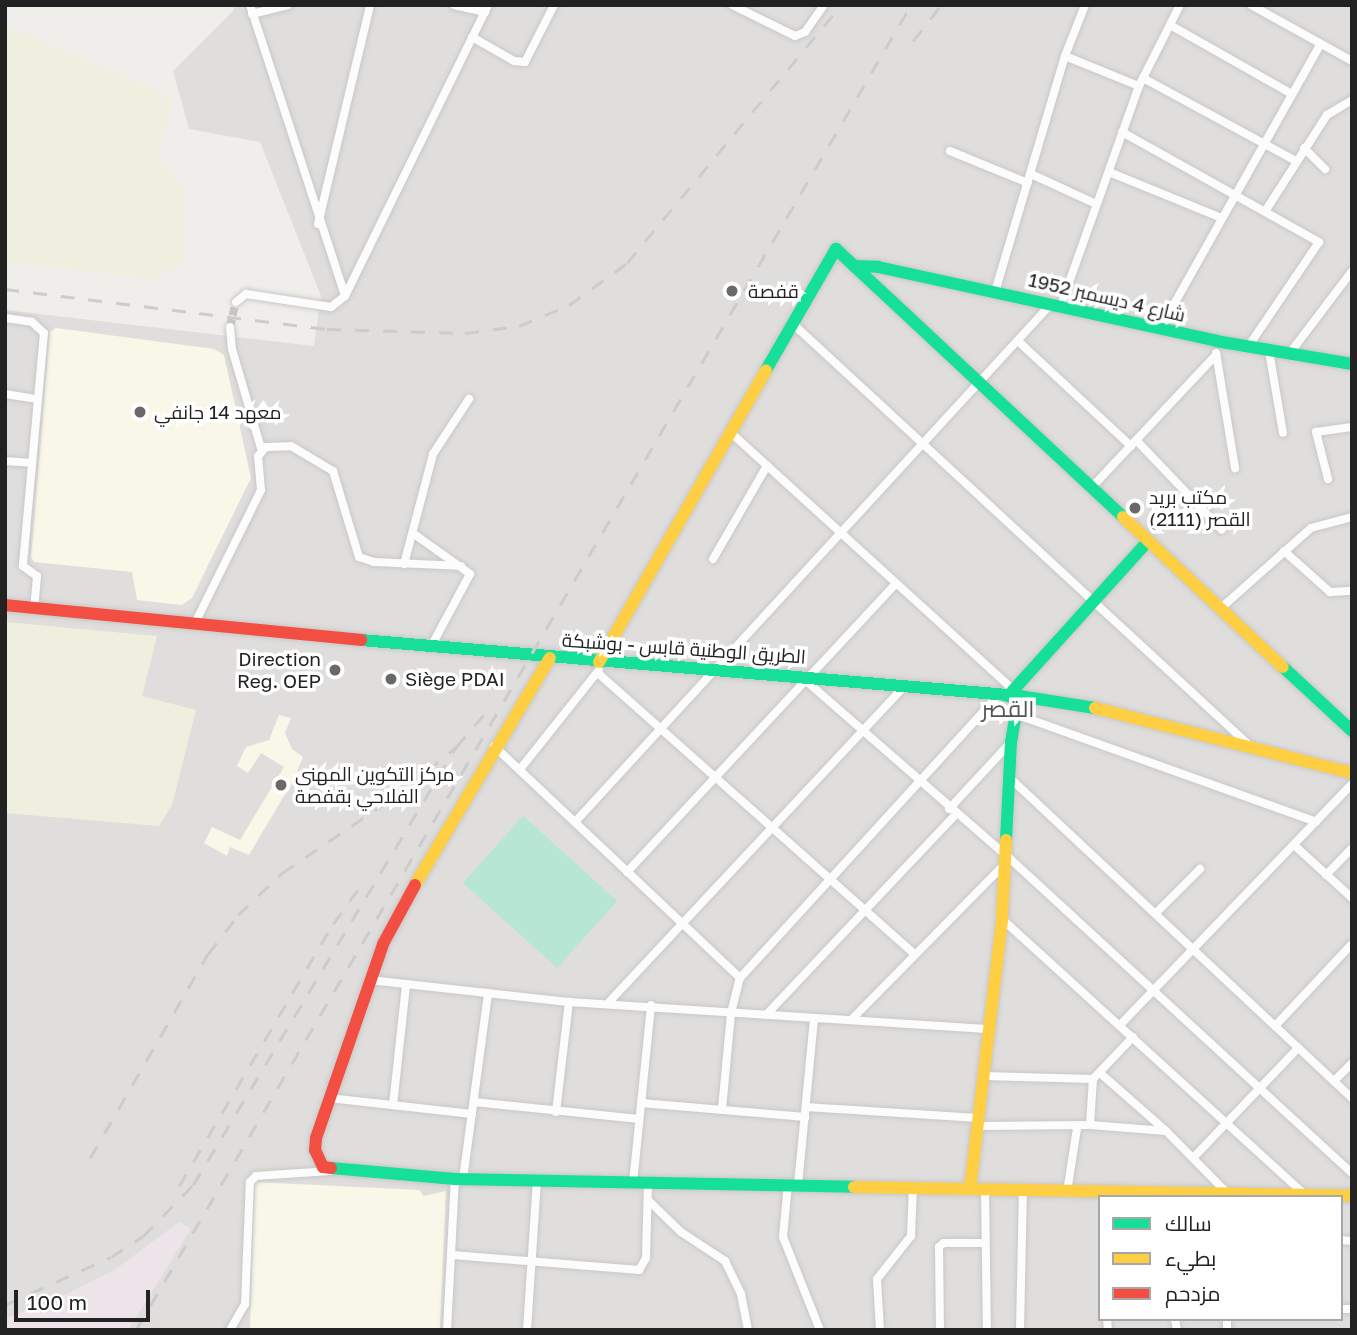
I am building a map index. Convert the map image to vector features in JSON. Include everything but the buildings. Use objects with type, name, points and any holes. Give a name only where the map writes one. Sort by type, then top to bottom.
[{"type":"street","points":[[288,5],[251,10],[318,224],[345,296]]},
{"type":"street","points":[[318,224],[370,5]]},
{"type":"street","points":[[236,302],[246,294],[331,307],[345,296],[486,8],[454,5]]},
{"type":"street","points":[[472,37],[513,61],[525,62],[554,5]]},
{"type":"street","points":[[732,5],[797,36],[824,5]]},
{"type":"street","points":[[995,292],[1065,56],[1085,5]]},
{"type":"street","points":[[575,822],[659,727],[1056,304],[1097,204],[1141,82],[1180,5]]},
{"type":"street","points":[[1251,5],[1350,59]]},
{"type":"street","points":[[1170,25],[1292,94]]},
{"type":"street","points":[[1160,329],[1320,45]]},
{"type":"street","points":[[1065,56],[1141,82],[1296,161]]},
{"type":"street","points":[[1266,210],[1327,115],[1352,100]]},
{"type":"street","points":[[1122,132],[1266,210],[1321,245],[1248,347]]},
{"type":"street","points":[[1304,148],[1325,169]]},
{"type":"street","points":[[950,151],[1097,204]]},
{"type":"street","points":[[1109,172],[1222,218]]},
{"type":"street","points":[[521,768],[599,668],[729,431],[836,249],[1352,731]]},
{"type":"street","name":"شارع 4 ديسمبر 1952","points":[[854,266],[1056,304],[1216,341],[1352,364]]},
{"type":"street","points":[[1290,353],[1352,271]]},
{"type":"street","points":[[5,318],[32,322],[44,333],[23,566],[37,576],[34,608]]},
{"type":"street","points":[[792,323],[1249,745]]},
{"type":"street","points":[[195,622],[261,490],[261,448],[232,349],[230,327]]},
{"type":"street","points":[[1216,341],[1216,355],[1236,468]]},
{"type":"street","points":[[1019,342],[1133,443],[1222,530]]},
{"type":"street","points":[[1269,351],[1283,433]]},
{"type":"street","points":[[1091,488],[1216,355]]},
{"type":"street","points":[[5,394],[38,399]]},
{"type":"street","points":[[404,564],[433,454],[469,399]]},
{"type":"street","points":[[1328,479],[1316,432],[1352,427]]},
{"type":"street","points":[[729,431],[1010,694],[1015,715],[1011,742],[1007,860],[970,1189]]},
{"type":"street","points":[[261,448],[291,446],[322,461],[340,487],[359,556],[374,562],[461,566]]},
{"type":"street","points":[[5,461],[32,463]]},
{"type":"street","points":[[713,559],[767,466]]},
{"type":"street","points":[[1221,608],[1311,528],[1352,517]]},
{"type":"street","points":[[414,534],[461,566],[470,580],[432,645]]},
{"type":"street","points":[[722,1108],[731,1013],[740,978],[919,784],[1010,694],[1148,541]]},
{"type":"street","points":[[1284,551],[1330,592],[1352,591]]},
{"type":"street","points":[[627,872],[895,585]]},
{"type":"street","name":"الطريق الوطنية قابس - بوشبكة","points":[[5,605],[432,645],[550,658],[599,668],[713,670],[1010,694],[1083,705],[1351,773]]},
{"type":"street","points":[[331,1171],[320,1163],[314,1150],[369,980],[404,901],[494,746],[550,658]]},
{"type":"street","points":[[599,668],[771,829],[914,954]]},
{"type":"street","points":[[807,678],[919,784],[1154,989],[1352,1173]]},
{"type":"street","points":[[609,1002],[904,687]]},
{"type":"street","points":[[1015,715],[1316,822]]},
{"type":"street","points":[[766,1015],[865,910],[1011,742]]},
{"type":"street","points":[[494,746],[521,768],[681,925],[740,978]]},
{"type":"street","points":[[1120,1025],[1316,822],[1351,773]]},
{"type":"street","points":[[1011,779],[1195,947],[1352,1098]]},
{"type":"street","points":[[1294,845],[1352,898]]},
{"type":"street","points":[[1326,875],[1352,848]]},
{"type":"street","points":[[851,1020],[1007,860]]},
{"type":"street","points":[[1157,912],[1200,869]]},
{"type":"street","points":[[1002,919],[1304,1194]]},
{"type":"street","points":[[1275,1026],[1352,944]]},
{"type":"street","points":[[369,980],[569,1002],[609,1002],[814,1019],[990,1029]]},
{"type":"street","points":[[393,1105],[406,985]]},
{"type":"street","points":[[447,1330],[459,1179],[474,1102],[488,993]]},
{"type":"street","points":[[556,1112],[569,1002]]},
{"type":"street","points":[[633,1183],[651,1005]]},
{"type":"street","points":[[814,1019],[806,1112],[783,1237],[820,1330]]},
{"type":"street","points":[[1090,1125],[1097,1076],[1133,1037]]},
{"type":"street","points":[[1194,1157],[1298,1048]]},
{"type":"street","points":[[1334,1081],[1352,1063]]},
{"type":"street","points":[[984,1076],[1097,1076],[1166,1131],[1230,1195]]},
{"type":"street","points":[[329,1098],[472,1114]]},
{"type":"street","points":[[474,1102],[639,1119]]},
{"type":"street","points":[[641,1103],[1166,1131]]},
{"type":"street","points":[[1067,1192],[1077,1128]]},
{"type":"street","points":[[230,1330],[244,1304],[250,1182],[256,1176],[331,1171],[459,1179],[913,1186],[1104,1195],[1328,1195]]},
{"type":"street","points":[[527,1330],[537,1181]]},
{"type":"street","points":[[452,1255],[639,1270],[646,1258],[648,1183]]},
{"type":"street","points":[[880,1330],[877,1279],[911,1236],[913,1186]]},
{"type":"street","points":[[985,1189],[987,1330]]},
{"type":"street","points":[[1020,1330],[1023,1191]]},
{"type":"street","points":[[649,1201],[681,1232],[725,1261],[741,1294],[748,1330]]},
{"type":"street","points":[[940,1330],[939,1247],[944,1243],[984,1243]]},
{"type":"shaded area","points":[[233,5],[1352,5],[1352,1330],[5,1330],[5,310],[314,346],[321,296],[260,142],[189,129],[173,71],[234,10]]},
{"type":"shaded area","name":"معهد 14 جانفي","points":[[56,328],[214,349],[224,355],[251,478],[192,598],[182,605],[137,600],[132,572],[34,562],[31,558],[50,332]]},
{"type":"shaded area","name":"مركز التكوين المهني الفلاحي بقفصة","points":[[279,715],[291,718],[285,733],[292,749],[303,757],[297,771],[306,774],[297,788],[291,784],[249,855],[230,847],[227,856],[204,843],[212,827],[240,840],[284,767],[261,753],[248,773],[237,766],[246,747],[269,740]]},
{"type":"shaded area","points":[[255,1182],[420,1190],[423,1196],[446,1191],[440,1330],[250,1330]]},
{"type":"shaded area","points":[[179,1222],[191,1229],[128,1330],[5,1330],[5,1318],[41,1307],[116,1269]]},
{"type":"green space","points":[[5,25],[174,98],[157,160],[184,187],[183,263],[153,279],[5,261]]},
{"type":"green space","points":[[5,622],[157,636],[142,696],[196,710],[172,805],[159,826],[5,813]]},
{"type":"green space","points":[[523,816],[617,901],[557,968],[463,883]]},
{"type":"tunnel","points":[[230,327],[236,302]]},
{"type":"railway","points":[[5,289],[327,329],[465,333],[519,326],[569,305],[627,263],[841,5]]},
{"type":"railway","points":[[136,1330],[911,5]]},
{"type":"railway","points":[[913,41],[941,5]]},
{"type":"railway","points":[[90,1158],[208,954],[238,915],[282,873],[406,789],[456,747],[487,711]]},
{"type":"railway","points":[[5,1305],[111,1257],[143,1236],[193,1185],[456,747]]},
{"type":"railway","points":[[179,1186],[333,924],[359,888]]},
{"type":"traffic: fast","points":[[766,370],[836,249],[1123,517]]},
{"type":"traffic: fast","points":[[854,266],[878,267],[1216,341],[1352,364]]},
{"type":"traffic: fast","points":[[1008,696],[1148,541]]},
{"type":"traffic: fast","points":[[361,640],[1019,696],[1095,708]]},
{"type":"traffic: fast","points":[[1283,667],[1352,731]]},
{"type":"traffic: fast","points":[[1006,840],[1011,742],[1019,696]]},
{"type":"traffic: fast","points":[[331,1168],[455,1179],[854,1187]]},
{"type":"traffic: slow","points":[[599,662],[766,370]]},
{"type":"traffic: slow","points":[[1123,517],[1283,667]]},
{"type":"traffic: slow","points":[[415,885],[550,658]]},
{"type":"traffic: slow","points":[[1095,708],[1352,773]]},
{"type":"traffic: slow","points":[[970,1189],[1002,919],[1006,840]]},
{"type":"traffic: slow","points":[[854,1187],[1297,1195]]},
{"type":"traffic: slow","points":[[1343,1196],[1352,1196]]},
{"type":"traffic: jam","points":[[5,605],[361,640]]},
{"type":"traffic: jam","points":[[331,1168],[323,1167],[315,1150],[316,1138],[383,944],[415,885]]},
{"type":"place","name":"قفصة","points":[[732,291]]},
{"type":"place","name":"معهد 14 جانفي","points":[[140,412]]},
{"type":"place","name":"مكتب بريد القصر (2111)","points":[[1135,508]]},
{"type":"place","name":"Direction Reg. OEP","points":[[335,670]]},
{"type":"place","name":"Siège PDAI","points":[[391,679]]},
{"type":"place","name":"مركز التكوين المهني الفلاحي بقفصة","points":[[281,785]]},
{"type":"district","name":"القصر","points":[[1008,708]]}]
